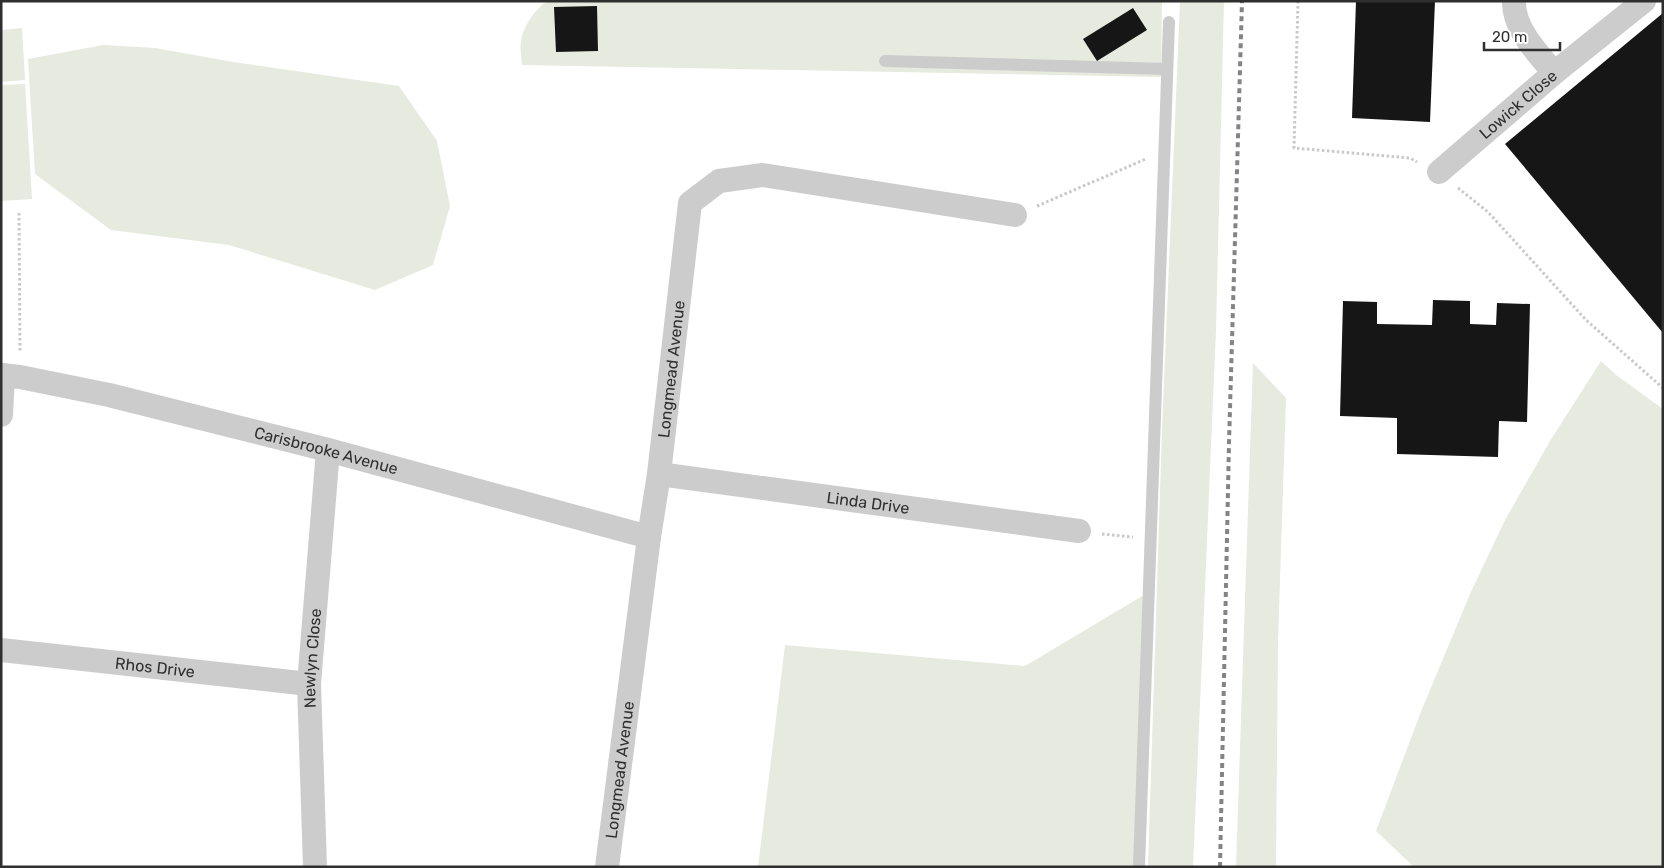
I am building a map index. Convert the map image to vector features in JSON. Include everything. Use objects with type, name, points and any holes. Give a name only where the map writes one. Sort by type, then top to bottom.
[{"type":"street","points":[[1514,1],[1517,19],[1522,30],[1554,73]]},
{"type":"street","name":"Lowick Close","points":[[1439,172],[1554,73],[1644,1]]},
{"type":"street","name":"Longmead Avenue","points":[[608,867],[649,537],[659,474],[690,204],[719,181],[763,175],[1015,215]]},
{"type":"street","points":[[1,415],[8,376]]},
{"type":"street","name":"Carisbrooke Avenue","points":[[8,376],[109,395],[328,450],[649,537]]},
{"type":"street","name":"Newlyn Close","points":[[315,867],[309,684],[328,450]]},
{"type":"street","name":"Linda Drive","points":[[659,474],[1078,531]]},
{"type":"street","name":"Rhos Drive","points":[[1,650],[309,684]]},
{"type":"lane","points":[[1139,867],[1169,22]]},
{"type":"lane","points":[[885,61],[1167,69]]},
{"type":"path","points":[[1298,1],[1294,148],[1410,158],[1439,172],[1488,212],[1586,320],[1663,388]]},
{"type":"path","points":[[1015,215],[1165,150]]},
{"type":"path","points":[[8,376],[20,213]]},
{"type":"path","points":[[1078,531],[1151,540]]},
{"type":"shaded area","points":[[548,1],[1162,1],[1161,77],[522,65],[522,35],[531,18]]},
{"type":"shaded area","points":[[1180,1],[1224,1],[1216,330],[1193,867],[1148,867],[1162,430]]},
{"type":"shaded area","points":[[22,28],[25,80],[1,82],[1,30]]},
{"type":"shaded area","points":[[103,45],[155,48],[233,62],[399,86],[437,141],[450,206],[433,265],[375,290],[229,245],[111,230],[35,174],[28,59]]},
{"type":"shaded area","points":[[25,84],[32,199],[1,201],[1,85]]},
{"type":"shaded area","points":[[1601,361],[1616,375],[1663,409],[1663,867],[1414,867],[1376,831],[1422,709],[1470,594],[1505,520],[1550,441]]},
{"type":"shaded area","points":[[1253,363],[1286,398],[1278,642],[1276,867],[1236,867]]},
{"type":"shaded area","points":[[1149,592],[1140,867],[758,867],[785,645],[1025,666]]},
{"type":"building","points":[[1356,1],[1435,1],[1430,122],[1352,118]]},
{"type":"building","points":[[597,6],[598,51],[556,52],[554,7]]},
{"type":"building","points":[[1133,8],[1147,30],[1097,61],[1083,39]]},
{"type":"building","points":[[1663,13],[1663,333],[1505,144]]},
{"type":"building","points":[[1433,300],[1470,301],[1470,324],[1496,325],[1497,303],[1530,304],[1527,422],[1499,421],[1498,457],[1397,454],[1397,418],[1340,416],[1343,301],[1377,302],[1377,324],[1432,325]]},
{"type":"railway","points":[[1220,867],[1229,443],[1242,1]]}]
